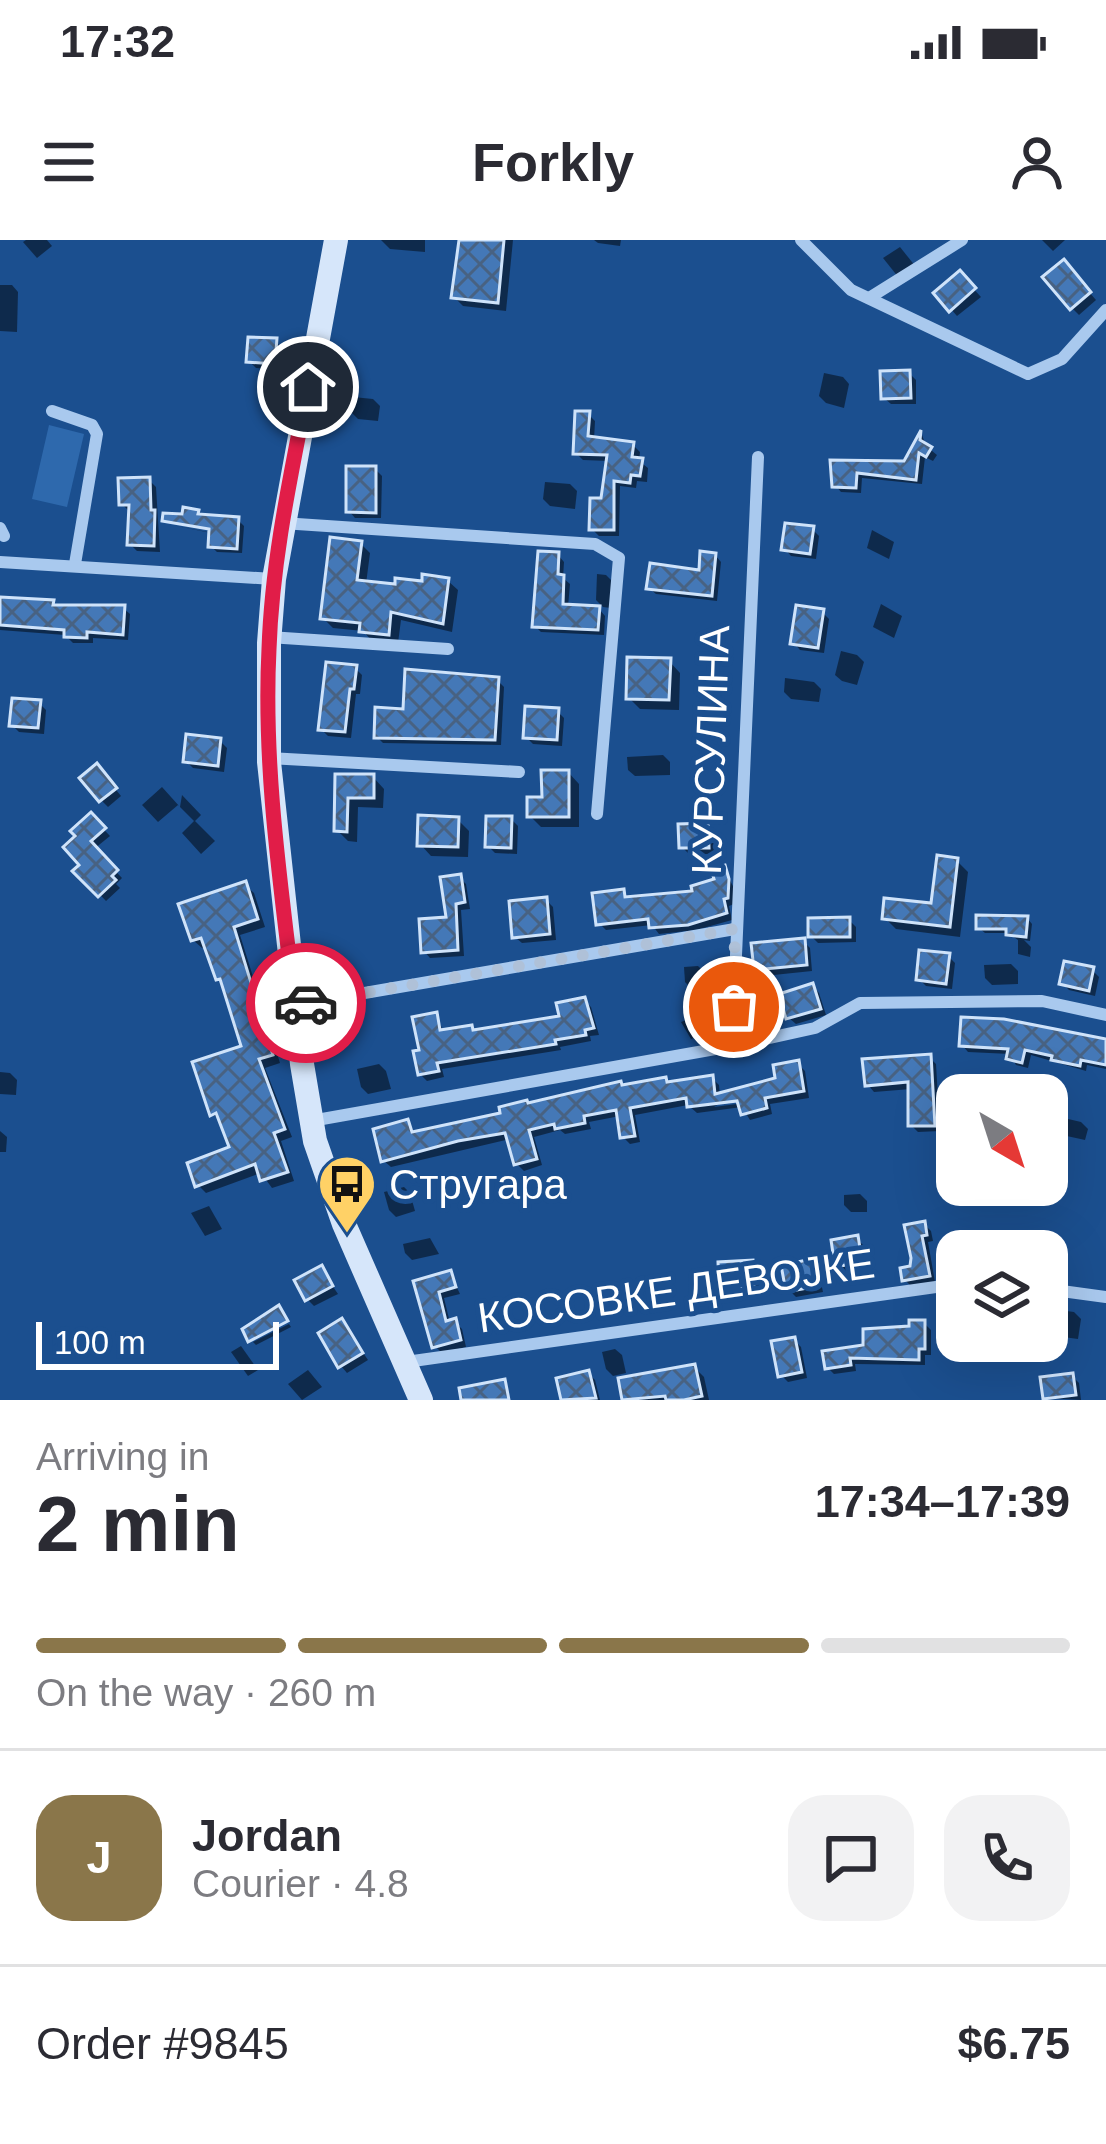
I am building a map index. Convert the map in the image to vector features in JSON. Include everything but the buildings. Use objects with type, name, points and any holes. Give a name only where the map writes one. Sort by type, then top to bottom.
[{"type":"main road","points":[[336,240],[274,579],[269,758],[310,1122],[332,1193],[421,1400]]},
{"type":"street","points":[[801,240],[851,290],[1028,374],[1062,358],[1106,310]]},
{"type":"street","points":[[869,298],[962,240]]},
{"type":"street","points":[[52,411],[92,424],[97,434],[75,564]]},
{"type":"street","name":"КУРСУЛИНА","points":[[732,1046],[758,457]]},
{"type":"street","points":[[282,523],[595,544],[619,558],[597,814]]},
{"type":"street","points":[[0,562],[274,579]]},
{"type":"street","points":[[269,637],[448,649]]},
{"type":"street","points":[[269,758],[519,772]]},
{"type":"street","points":[[295,1005],[735,929]]},
{"type":"street","points":[[310,1122],[732,1046],[814,1028],[860,1003],[1042,1001],[1106,1015]]},
{"type":"street","name":"КОСОВКЕ ДЕВОЈКЕ","points":[[404,1362],[936,1287]]},
{"type":"street","points":[[1068,1291],[1106,1297]]},
{"type":"shaded area","points":[[49,425],[84,434],[67,507],[32,499]]},
{"type":"way so far","points":[[306,1003],[735,929],[734,1007]]},
{"type":"place","name":"Стругара","points":[[347,1235]]},
{"type":"route","points":[[306,1003],[295,1005],[274,820],[267,699],[274,579],[308,387]]}]
